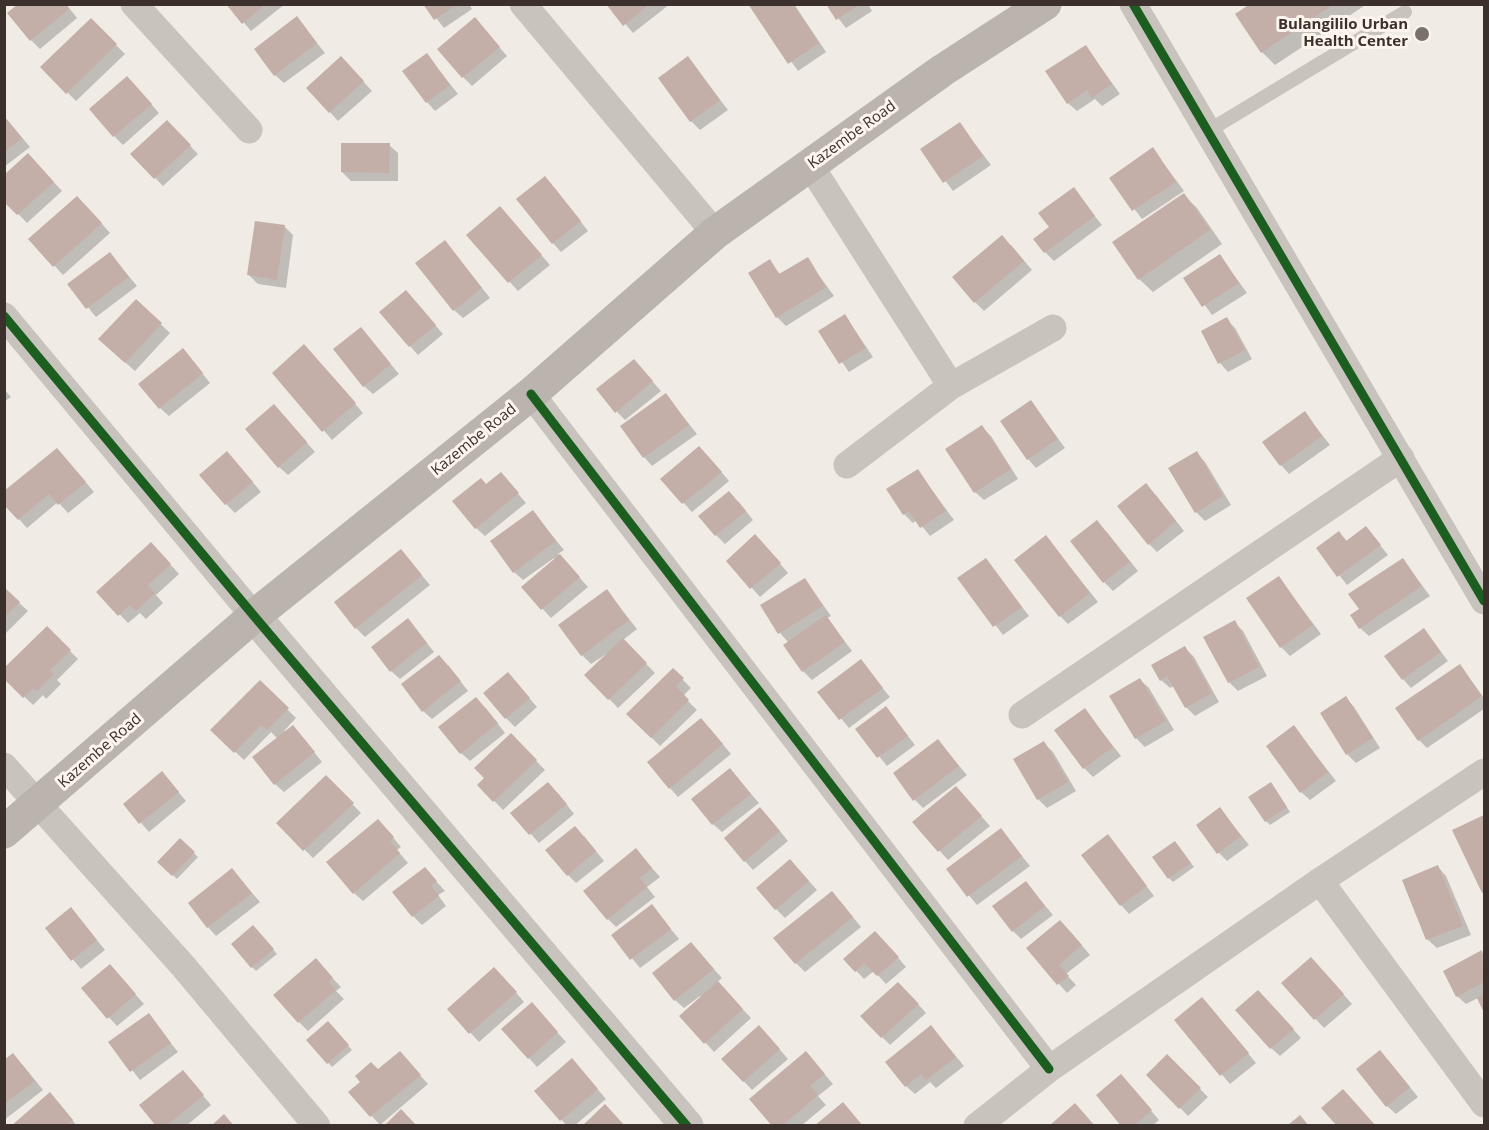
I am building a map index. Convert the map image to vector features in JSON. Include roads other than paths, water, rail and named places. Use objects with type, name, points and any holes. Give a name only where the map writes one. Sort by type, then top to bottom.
[{"type":"main road","name":"Kazembe Road","points":[[4,832],[254,616],[531,394],[716,233],[943,70],[1045,4]]},
{"type":"street","points":[[134,4],[249,130]]},
{"type":"street","points":[[523,4],[716,233]]},
{"type":"street","points":[[1133,4],[1485,601]]},
{"type":"street","points":[[810,165],[951,386]]},
{"type":"street","points":[[4,316],[254,616],[687,1125]]},
{"type":"street","points":[[847,465],[951,386],[1053,328]]},
{"type":"street","points":[[531,394],[1049,1069]]},
{"type":"street","points":[[1022,716],[1401,458]]},
{"type":"street","points":[[4,766],[184,967],[317,1125]]},
{"type":"street","points":[[977,1125],[1049,1069],[1320,881],[1485,772]]},
{"type":"street","points":[[1320,881],[1485,1104]]},
{"type":"lane","points":[[1208,131],[1405,12]]},
{"type":"place","name":"Bulangililo Urban Health Center","points":[[1422,34]]}]
